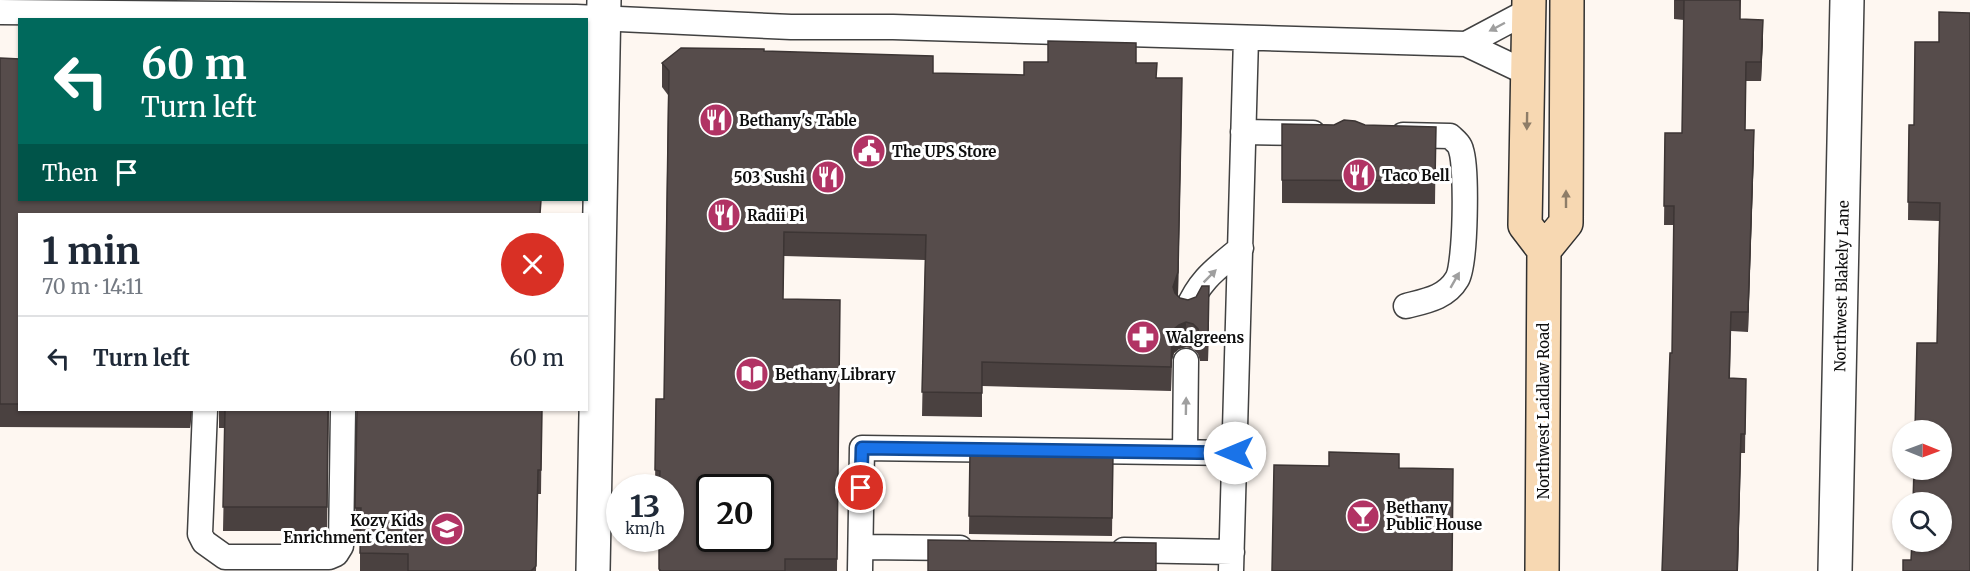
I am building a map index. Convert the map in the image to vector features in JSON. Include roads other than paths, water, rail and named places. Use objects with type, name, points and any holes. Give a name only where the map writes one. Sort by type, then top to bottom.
[{"type":"main road","points":[[1529,5],[1525,225],[1544,250],[1566,223],[1567,0]]},
{"type":"main road","name":"Northwest Laidlaw Road","points":[[1542,571],[1544,250]]},
{"type":"street","name":"Northwest Blakely Lane","points":[[1834,571],[1847,0]]},
{"type":"street","points":[[593,571],[604,9]]},
{"type":"lane","points":[[1466,44],[1529,5]]},
{"type":"lane","points":[[0,12],[604,9],[791,27],[893,27],[1466,44],[1527,73]]},
{"type":"lane","points":[[1100,550],[1231,561],[1246,38]]},
{"type":"lane","points":[[1243,132],[1334,134]]},
{"type":"lane","points":[[1376,135],[1450,136],[1461,147],[1464,164],[1462,255],[1459,277],[1448,291],[1433,299],[1406,306]]},
{"type":"lane","points":[[1187,310],[1195,292],[1207,277],[1240,248]]},
{"type":"lane","points":[[1185,452],[1186,361]]},
{"type":"lane","points":[[205,411],[200,534],[204,542],[225,564],[329,557],[336,554],[340,546],[343,411]]},
{"type":"lane","points":[[860,571],[862,448],[1235,453]]},
{"type":"lane","points":[[861,547],[980,549]]},
{"type":"place","name":"Bethany's Table","points":[[716,120]]},
{"type":"place","name":"The UPS Store","points":[[869,151]]},
{"type":"place","name":"Taco Bell","points":[[1359,175]]},
{"type":"place","name":"503 Sushi","points":[[828,177]]},
{"type":"place","name":"Radii Pi","points":[[724,215]]},
{"type":"place","name":"Walgreens","points":[[1143,337]]},
{"type":"place","name":"Bethany Library","points":[[752,374]]},
{"type":"place","name":"Bethany Public House","points":[[1363,516]]},
{"type":"place","name":"Kozy Kids Enrichment Center","points":[[447,529]]}]
